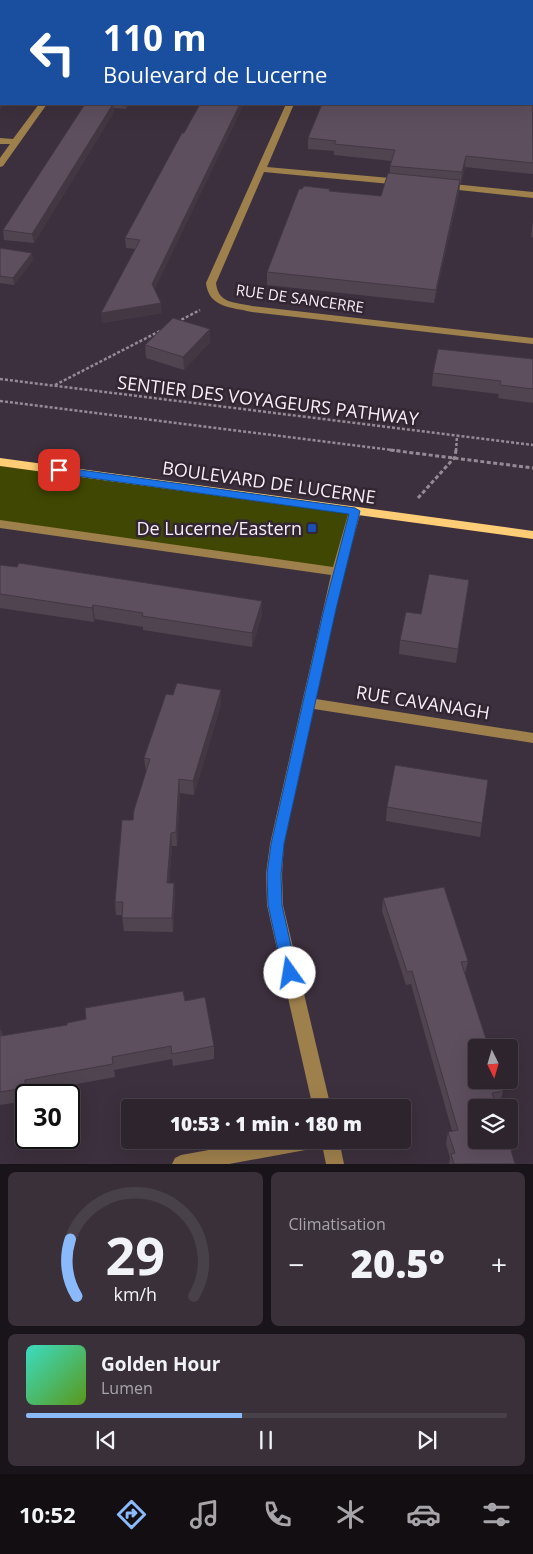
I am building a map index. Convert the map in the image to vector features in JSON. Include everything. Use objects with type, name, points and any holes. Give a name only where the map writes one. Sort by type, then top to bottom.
[{"type":"main road","name":"BOULEVARD DE LUCERNE","points":[[0,462],[533,535]]},
{"type":"street","points":[[0,164],[42,105]]},
{"type":"street","name":"RUE DE SANCERRE","points":[[290,105],[212,284],[212,293],[219,301],[252,309],[533,341]]},
{"type":"street","points":[[0,141],[15,142]]},
{"type":"street","points":[[262,169],[406,182]]},
{"type":"street","points":[[435,185],[533,194]]},
{"type":"street","points":[[320,1099],[275,905],[274,874],[277,844],[308,703],[338,572],[355,511]]},
{"type":"street","points":[[0,524],[338,572]]},
{"type":"street","name":"RUE CAVANAGH","points":[[308,703],[533,738]]},
{"type":"street","points":[[180,1164],[262,1149]]},
{"type":"street","points":[[332,1149],[335,1164]]},
{"type":"path","points":[[175,323],[219,301]]},
{"type":"path","points":[[54,386],[167,328]]},
{"type":"path","name":"SENTIER DES VOYAGEURS PATHWAY","points":[[0,379],[533,445]]},
{"type":"path","points":[[0,401],[533,468]]},
{"type":"path","points":[[400,517],[455,457],[457,436]]},
{"type":"green space","points":[[0,462],[355,511],[338,572],[0,524]]},
{"type":"building","points":[[84,105],[112,105],[32,234],[3,230]]},
{"type":"building","points":[[199,105],[240,105],[152,284],[161,303],[101,313],[140,240],[125,238],[182,133],[184,133]]},
{"type":"building","points":[[322,105],[532,105],[533,163],[466,156],[462,172],[390,166],[395,150],[334,144],[336,141],[308,138]]},
{"type":"building","points":[[388,173],[460,180],[436,290],[267,272],[299,189],[302,189],[304,186],[330,189],[329,191],[381,196]]},
{"type":"building","points":[[0,248],[32,253],[13,278],[0,276]]},
{"type":"building","points":[[173,318],[210,329],[183,357],[145,345]]},
{"type":"building","points":[[438,349],[533,359],[533,389],[500,385],[501,381],[433,373]]},
{"type":"building","points":[[19,563],[262,601],[252,633],[142,616],[143,613],[93,605],[92,608],[0,594],[0,565],[17,567]]},
{"type":"building","points":[[429,574],[469,580],[458,649],[400,640],[406,612],[421,614]]},
{"type":"building","points":[[177,683],[221,690],[193,781],[179,779],[176,832],[171,833],[167,883],[174,883],[172,918],[122,918],[123,902],[115,902],[122,820],[133,820],[134,810],[150,759],[144,758],[166,694],[173,695]]},
{"type":"building","points":[[395,765],[488,780],[482,823],[387,807]]},
{"type":"building","points":[[444,887],[468,961],[461,962],[486,1039],[468,1039],[468,1089],[502,1089],[503,1091],[492,1093],[494,1099],[468,1099],[468,1149],[511,1149],[515,1164],[454,1164],[451,1154],[455,1153],[448,1132],[458,1130],[412,971],[407,972],[383,898]]},
{"type":"building","points":[[183,991],[185,1001],[205,997],[214,1046],[172,1054],[171,1046],[112,1057],[113,1064],[25,1080],[25,1084],[15,1084],[15,1090],[0,1092],[0,1030],[1,1036],[67,1025],[67,1023],[86,1019],[85,1008]]},
{"type":"place","name":"De Lucerne/Eastern","points":[[312,528]]},
{"type":"route","points":[[59,470],[355,511],[338,572],[277,844],[274,874],[275,905],[290,973]]}]
